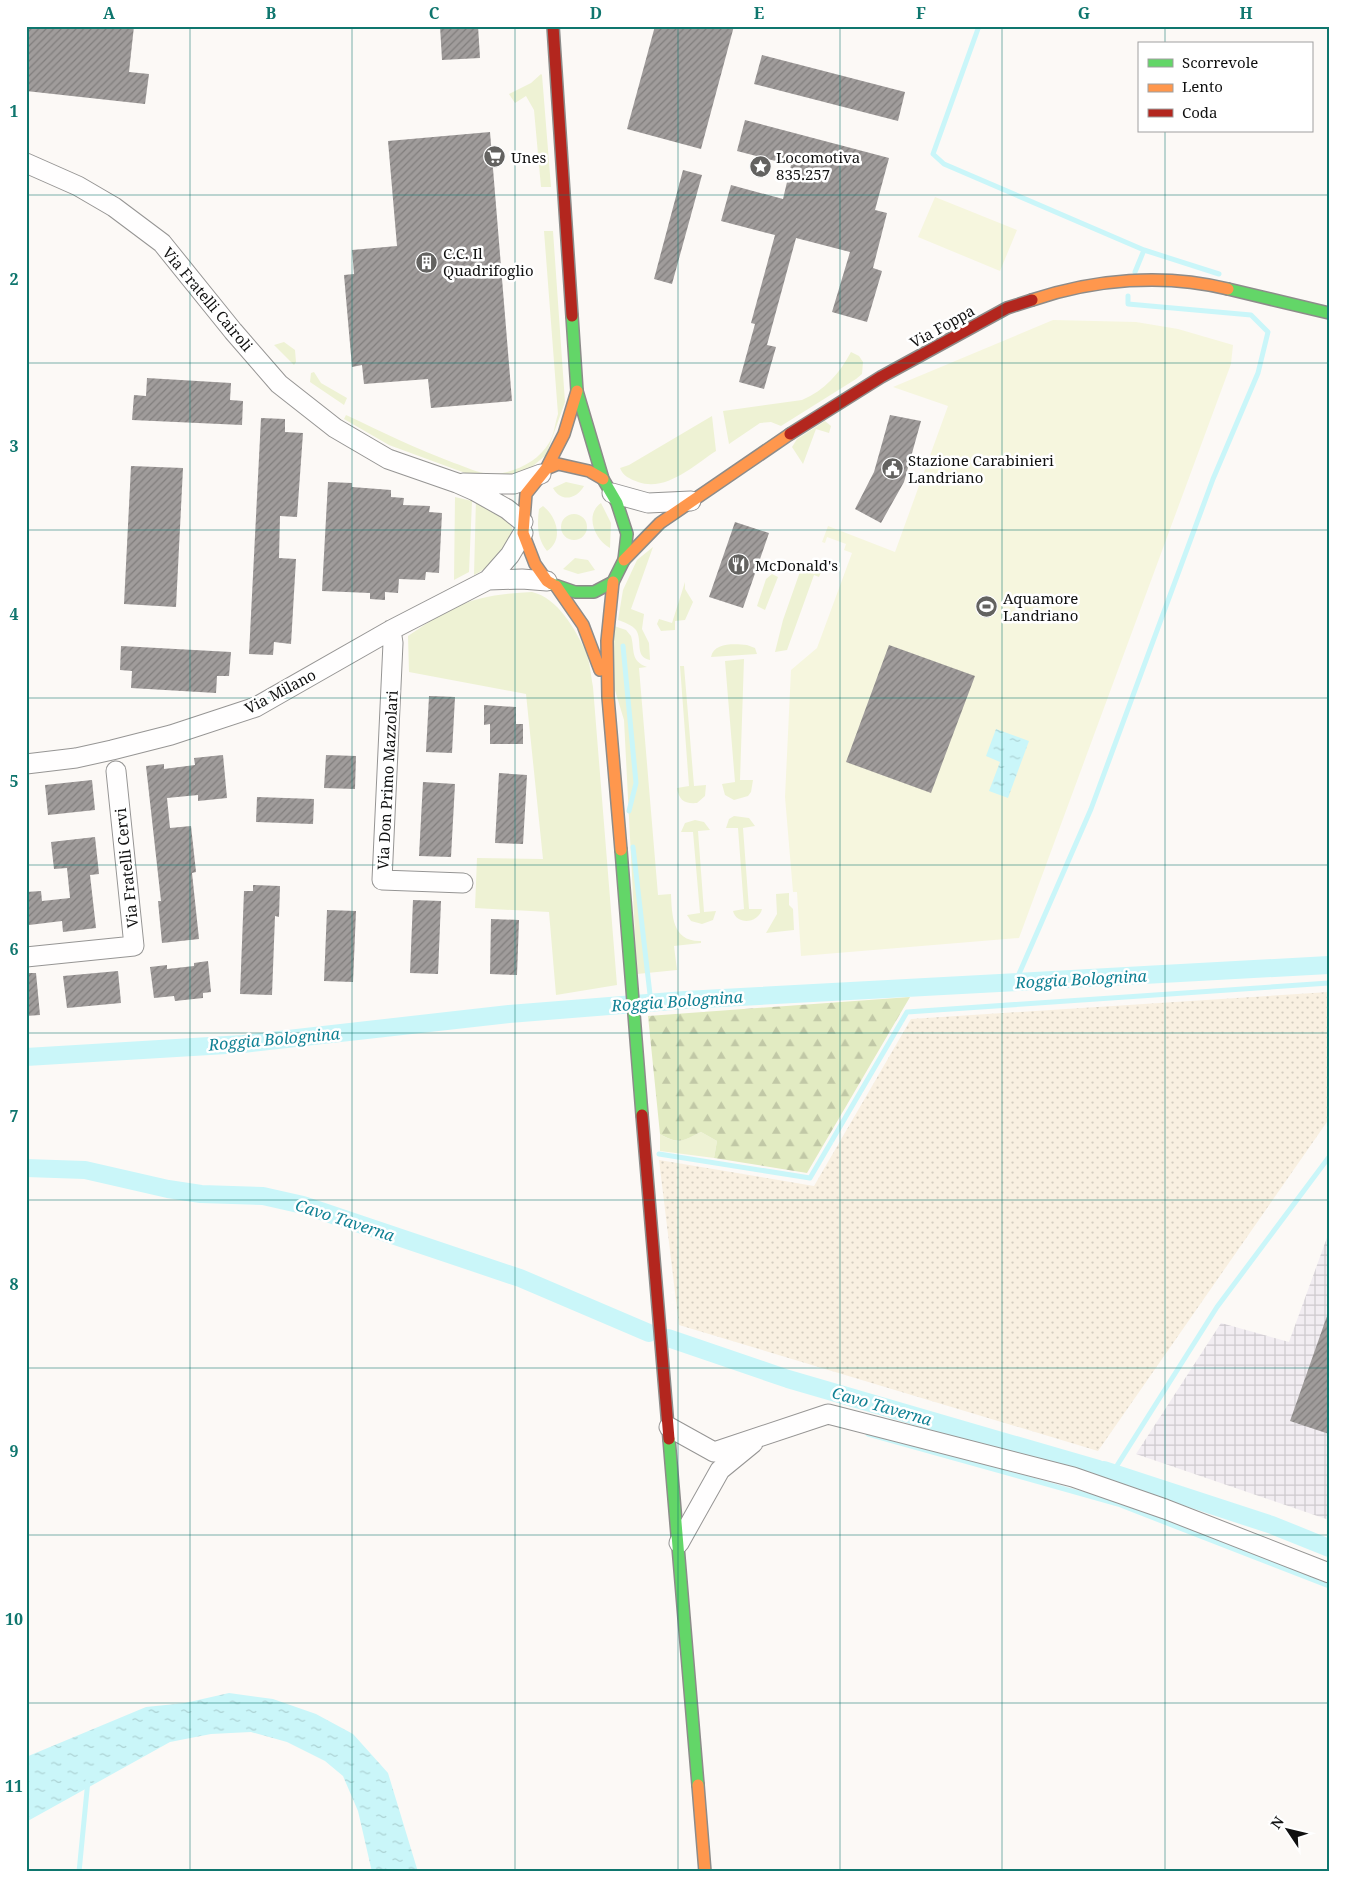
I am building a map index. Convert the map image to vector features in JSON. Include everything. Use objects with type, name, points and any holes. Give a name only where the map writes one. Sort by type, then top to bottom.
[{"type":"main road","points":[[553,26],[577,391],[607,486],[627,534],[624,560],[613,582],[606,641],[608,696],[670,1426],[705,1872]]},
{"type":"main road","name":"Via Foppa","points":[[624,560],[660,523],[757,455],[896,368],[1007,308],[1062,290],[1163,278],[1217,286],[1329,313]]},
{"type":"main road","points":[[577,391],[564,434],[543,471],[526,494],[523,528],[535,564],[579,614],[588,634],[608,696]]},
{"type":"main road","points":[[543,471],[558,464],[589,471],[607,486]]},
{"type":"main road","points":[[552,584],[575,592],[594,592],[613,582]]},
{"type":"street","name":"Via Fratelli Cairoli","points":[[26,163],[85,190],[114,207],[162,243],[279,384],[335,428],[388,459],[457,483]]},
{"type":"street","points":[[457,483],[514,484],[543,471]]},
{"type":"street","points":[[457,483],[507,509],[523,528]]},
{"type":"street","points":[[607,486],[648,503],[691,501]]},
{"type":"street","name":"Via Milano","points":[[26,764],[76,758],[121,748],[171,735],[256,708],[391,630],[488,580],[510,555],[523,528]]},
{"type":"street","name":"Via Milano","points":[[488,580],[522,579],[552,584]]},
{"type":"street","name":"Via Don Primo Mazzolari","points":[[391,630],[393,644],[382,880],[464,883]]},
{"type":"street","name":"Via Fratelli Cervi","points":[[26,957],[134,946],[116,771]]},
{"type":"street","points":[[670,1426],[714,1452],[828,1414],[1073,1477],[1165,1509],[1329,1573]]},
{"type":"street","points":[[679,1543],[720,1470],[764,1434]]},
{"type":"shaded area","points":[[1329,992],[1329,1119],[1098,1451],[679,1325],[659,1160],[814,1186],[911,1019]]},
{"type":"shaded area","points":[[1329,1232],[1329,1520],[1136,1454],[1221,1323],[1289,1342]]},
{"type":"green space","points":[[541,74],[551,187],[541,187],[534,110],[526,96],[515,103],[509,94],[531,83]]},
{"type":"green space","points":[[935,197],[1017,230],[1000,271],[918,237]]},
{"type":"green space","points":[[544,231],[553,231],[565,402],[546,455],[520,477],[476,477],[389,445],[344,419],[346,415],[427,452],[472,470],[490,474],[507,472],[523,466],[538,456],[551,440],[558,414]]},
{"type":"green space","name":"Aquamore Landriano","points":[[1053,320],[1136,322],[1178,329],[1233,345],[1231,364],[1019,938],[801,956],[797,892],[793,892],[785,797],[791,670],[817,648],[852,553],[844,550],[846,544],[827,537],[825,543],[822,542],[828,526],[895,552],[948,406],[893,387]]},
{"type":"green space","points":[[284,342],[295,350],[296,362],[294,365],[274,345]]},
{"type":"green space","points":[[851,352],[859,356],[863,362],[862,374],[856,379],[781,426],[771,422],[760,423],[729,444],[723,411],[802,400],[818,391],[831,380]]},
{"type":"green space","points":[[314,372],[321,383],[347,398],[344,405],[310,382],[311,373]]},
{"type":"green space","points":[[712,416],[716,451],[680,476],[659,483],[649,484],[632,480],[621,471],[620,468],[629,465]]},
{"type":"green space","points":[[825,421],[831,426],[829,433],[816,429],[803,464],[792,447],[797,439]]},
{"type":"green space","points":[[566,482],[584,486],[573,496],[560,496],[553,488]]},
{"type":"green space","points":[[455,497],[472,501],[469,572],[454,580]]},
{"type":"green space","points":[[476,498],[503,514],[509,520],[512,536],[508,545],[496,560],[474,575]]},
{"type":"green space","points":[[601,503],[611,523],[610,548],[596,533],[592,520],[596,508]]},
{"type":"green space","points":[[543,506],[552,516],[557,529],[556,541],[547,551],[541,541],[538,526],[539,509]]},
{"type":"green space","points":[[574,514],[584,517],[587,527],[584,537],[574,540],[564,537],[561,527],[564,517]]},
{"type":"green space","points":[[653,547],[631,609],[644,614],[642,629],[649,643],[650,660],[642,656],[640,652],[636,630],[618,620],[623,590],[637,560]]},
{"type":"green space","points":[[575,558],[588,560],[595,570],[578,574],[563,569]]},
{"type":"green space","points":[[809,562],[823,567],[819,577],[814,575],[787,650],[775,652],[783,620],[802,566]]},
{"type":"green space","points":[[772,574],[778,577],[765,610],[757,606],[766,579]]},
{"type":"green space","points":[[685,582],[685,589],[693,602],[685,620],[675,621],[675,630],[661,631],[657,624],[659,619],[672,623]]},
{"type":"green space","points":[[532,592],[550,601],[565,616],[582,643],[588,660],[593,687],[617,985],[556,995],[549,912],[475,908],[477,858],[543,859],[526,694],[409,672],[408,636],[434,618],[460,605],[480,599]]},
{"type":"green space","points":[[614,626],[626,630],[631,636],[634,654],[638,662],[647,667],[639,668],[658,895],[671,894],[673,918],[679,932],[691,940],[701,941],[701,943],[674,946],[677,970],[637,974],[624,720],[614,687]]},
{"type":"green space","points":[[731,644],[747,645],[755,648],[757,654],[711,657],[713,652],[721,646]]},
{"type":"green space","points":[[744,659],[740,780],[753,780],[751,792],[748,796],[734,800],[725,795],[722,784],[735,782],[725,661]]},
{"type":"green space","points":[[680,666],[684,666],[694,786],[706,785],[705,796],[697,803],[689,803],[683,800],[679,796],[677,788],[689,786]]},
{"type":"green space","points":[[734,816],[749,818],[755,826],[743,828],[749,909],[762,909],[757,917],[748,921],[739,919],[733,911],[744,909],[738,828],[726,828],[729,819]]},
{"type":"green space","points":[[695,820],[704,822],[710,830],[698,831],[704,912],[716,911],[713,920],[702,924],[691,921],[687,915],[700,913],[693,832],[681,832],[685,823]]},
{"type":"green space","points":[[789,893],[789,905],[793,909],[794,930],[766,933],[777,914],[776,894]]},
{"type":"green space","points":[[910,997],[807,1173],[714,1158],[717,1141],[701,1132],[690,1138],[677,1141],[660,1134],[648,1016]]},
{"type":"green space","points":[[701,1132],[717,1141],[714,1158],[660,1151],[660,1134],[676,1141],[690,1138]]},
{"type":"water","points":[[996,729],[1029,741],[1008,798],[989,791],[1000,762],[986,756]]},
{"type":"water","points":[[229,1693],[273,1699],[316,1714],[353,1734],[388,1773],[418,1872],[372,1872],[358,1811],[343,1776],[325,1761],[287,1742],[251,1732],[211,1734],[170,1742],[26,1822],[26,1757],[146,1707],[185,1703]]},
{"type":"building","points":[[26,26],[134,26],[129,72],[149,74],[145,104],[26,91]]},
{"type":"building","points":[[440,26],[478,26],[480,58],[442,60]]},
{"type":"building","points":[[655,26],[734,26],[701,149],[627,129]]},
{"type":"building","points":[[762,55],[905,92],[898,121],[754,84]]},
{"type":"building","points":[[745,120],[889,158],[875,210],[887,213],[873,268],[882,271],[867,322],[832,312],[850,252],[796,238],[767,345],[776,347],[764,389],[739,382],[755,324],[751,323],[775,235],[721,221],[731,185],[783,199],[791,165],[737,151]]},
{"type":"building","name":"C.C. Il Quadrifoglio","points":[[490,132],[512,401],[431,408],[428,379],[364,384],[362,365],[352,367],[344,275],[354,274],[352,250],[397,246],[388,141]]},
{"type":"building","points":[[683,170],[702,175],[672,284],[654,279]]},
{"type":"building","points":[[147,378],[231,383],[230,400],[243,401],[242,425],[132,420],[134,395],[146,396]]},
{"type":"building","name":"Stazione Carabinieri Landriano","points":[[890,415],[921,421],[904,482],[881,523],[855,509],[874,472]]},
{"type":"building","points":[[261,418],[285,419],[285,432],[303,433],[297,517],[280,516],[279,558],[296,559],[291,644],[274,642],[273,655],[249,654]]},
{"type":"building","points":[[131,466],[183,468],[176,607],[124,604]]},
{"type":"building","points":[[328,482],[352,483],[352,487],[391,490],[391,497],[404,498],[403,505],[430,506],[429,512],[442,513],[439,573],[426,572],[425,580],[399,579],[398,593],[385,592],[385,600],[370,599],[370,593],[322,591]]},
{"type":"building","name":"McDonald's","points":[[735,522],[769,533],[743,608],[709,597]]},
{"type":"building","points":[[889,645],[975,676],[931,793],[846,762]]},
{"type":"building","points":[[121,646],[231,652],[229,676],[217,676],[216,693],[131,688],[132,671],[120,670]]},
{"type":"building","points":[[429,696],[455,697],[452,753],[426,752]]},
{"type":"building","points":[[484,705],[516,707],[516,724],[523,724],[523,744],[490,744],[490,724],[484,725]]},
{"type":"building","points":[[223,755],[227,798],[198,801],[198,795],[167,798],[170,828],[191,826],[196,872],[192,873],[199,939],[162,943],[158,901],[161,901],[146,766],[164,764],[164,769],[195,765],[194,758]]},
{"type":"building","points":[[326,755],[356,756],[355,789],[324,788]]},
{"type":"building","points":[[499,773],[527,775],[523,844],[495,843]]},
{"type":"building","points":[[92,780],[95,810],[48,815],[45,785]]},
{"type":"building","points":[[423,782],[455,784],[451,857],[419,856]]},
{"type":"building","points":[[257,797],[314,799],[313,824],[256,822]]},
{"type":"building","points":[[95,837],[99,874],[90,875],[96,928],[63,932],[62,921],[29,925],[26,892],[41,891],[42,901],[70,898],[67,868],[54,869],[51,842]]},
{"type":"building","points":[[253,885],[280,886],[279,917],[275,916],[272,995],[240,994],[244,891],[253,891]]},
{"type":"building","points":[[413,900],[441,901],[438,974],[410,973]]},
{"type":"building","points":[[327,910],[356,911],[353,982],[324,981]]},
{"type":"building","points":[[491,919],[519,920],[517,975],[490,974]]},
{"type":"building","points":[[208,961],[211,992],[203,993],[203,998],[175,1001],[174,996],[154,998],[150,967],[167,965],[167,969],[194,966],[194,963]]},
{"type":"building","points":[[118,971],[121,1003],[67,1008],[63,976]]},
{"type":"building","points":[[26,973],[36,973],[40,1015],[26,1016]]},
{"type":"building","points":[[1327,1316],[1329,1316],[1329,1434],[1290,1421]]},
{"type":"waterway","points":[[979,26],[933,154],[944,164],[1144,250],[1219,274]]},
{"type":"waterway","points":[[1135,272],[1144,250]]},
{"type":"waterway","points":[[1015,983],[1091,809],[1213,479],[1258,373],[1268,332],[1251,315],[1128,304],[1128,296]]},
{"type":"waterway","points":[[623,646],[636,783],[629,811]]},
{"type":"waterway","points":[[633,847],[651,1003]]},
{"type":"waterway","name":"Roggia Bolognina","points":[[26,1057],[243,1044],[509,1014],[685,1000],[1329,965]]},
{"type":"waterway","points":[[659,1154],[810,1178],[907,1012],[1329,983]]},
{"type":"waterway","points":[[1106,1483],[1217,1307],[1329,1157]]},
{"type":"waterway","name":"Cavo Taverna","points":[[26,1168],[85,1170],[168,1189],[201,1194],[263,1196],[303,1205],[520,1278],[649,1333]]},
{"type":"waterway","name":"Cavo Taverna","points":[[668,1338],[788,1379],[1098,1469]]},
{"type":"waterway","points":[[868,1434],[1118,1504],[1329,1586]]},
{"type":"waterway","name":"Cavo Taverna","points":[[1104,1470],[1272,1525],[1329,1548]]},
{"type":"waterway","points":[[79,1872],[88,1780]]},
{"type":"traffic: fast","points":[[1228,289],[1329,313]]},
{"type":"traffic: fast","points":[[552,584],[575,592],[594,592],[613,582],[624,560],[627,534],[617,503],[603,479],[577,391],[572,316]]},
{"type":"traffic: fast","points":[[621,850],[642,1115]]},
{"type":"traffic: fast","points":[[669,1439],[698,1785]]},
{"type":"traffic: slow","points":[[1032,300],[1080,287],[1129,281],[1179,281],[1228,289]]},
{"type":"traffic: slow","points":[[546,469],[564,434],[577,391]]},
{"type":"traffic: slow","points":[[624,560],[660,523],[790,434]]},
{"type":"traffic: slow","points":[[552,584],[547,581],[535,564],[523,533],[526,494],[546,469],[558,464],[589,471],[603,479]]},
{"type":"traffic: slow","points":[[613,582],[607,641],[608,697],[621,850]]},
{"type":"traffic: slow","points":[[556,586],[583,625],[600,670]]},
{"type":"traffic: slow","points":[[698,1785],[705,1872]]},
{"type":"traffic: jam","points":[[553,26],[572,316]]},
{"type":"traffic: jam","points":[[790,434],[881,377],[1007,308],[1032,300]]},
{"type":"traffic: jam","points":[[642,1115],[669,1439]]},
{"type":"place","name":"Unes","points":[[495,157]]},
{"type":"place","name":"Locomotiva 835.257","points":[[760,166]]},
{"type":"place","name":"C.C. Il Quadrifoglio","points":[[427,262]]},
{"type":"place","name":"Stazione Carabinieri Landriano","points":[[892,469]]},
{"type":"place","name":"McDonald's","points":[[739,565]]},
{"type":"place","name":"Aquamore Landriano","points":[[987,607]]}]
